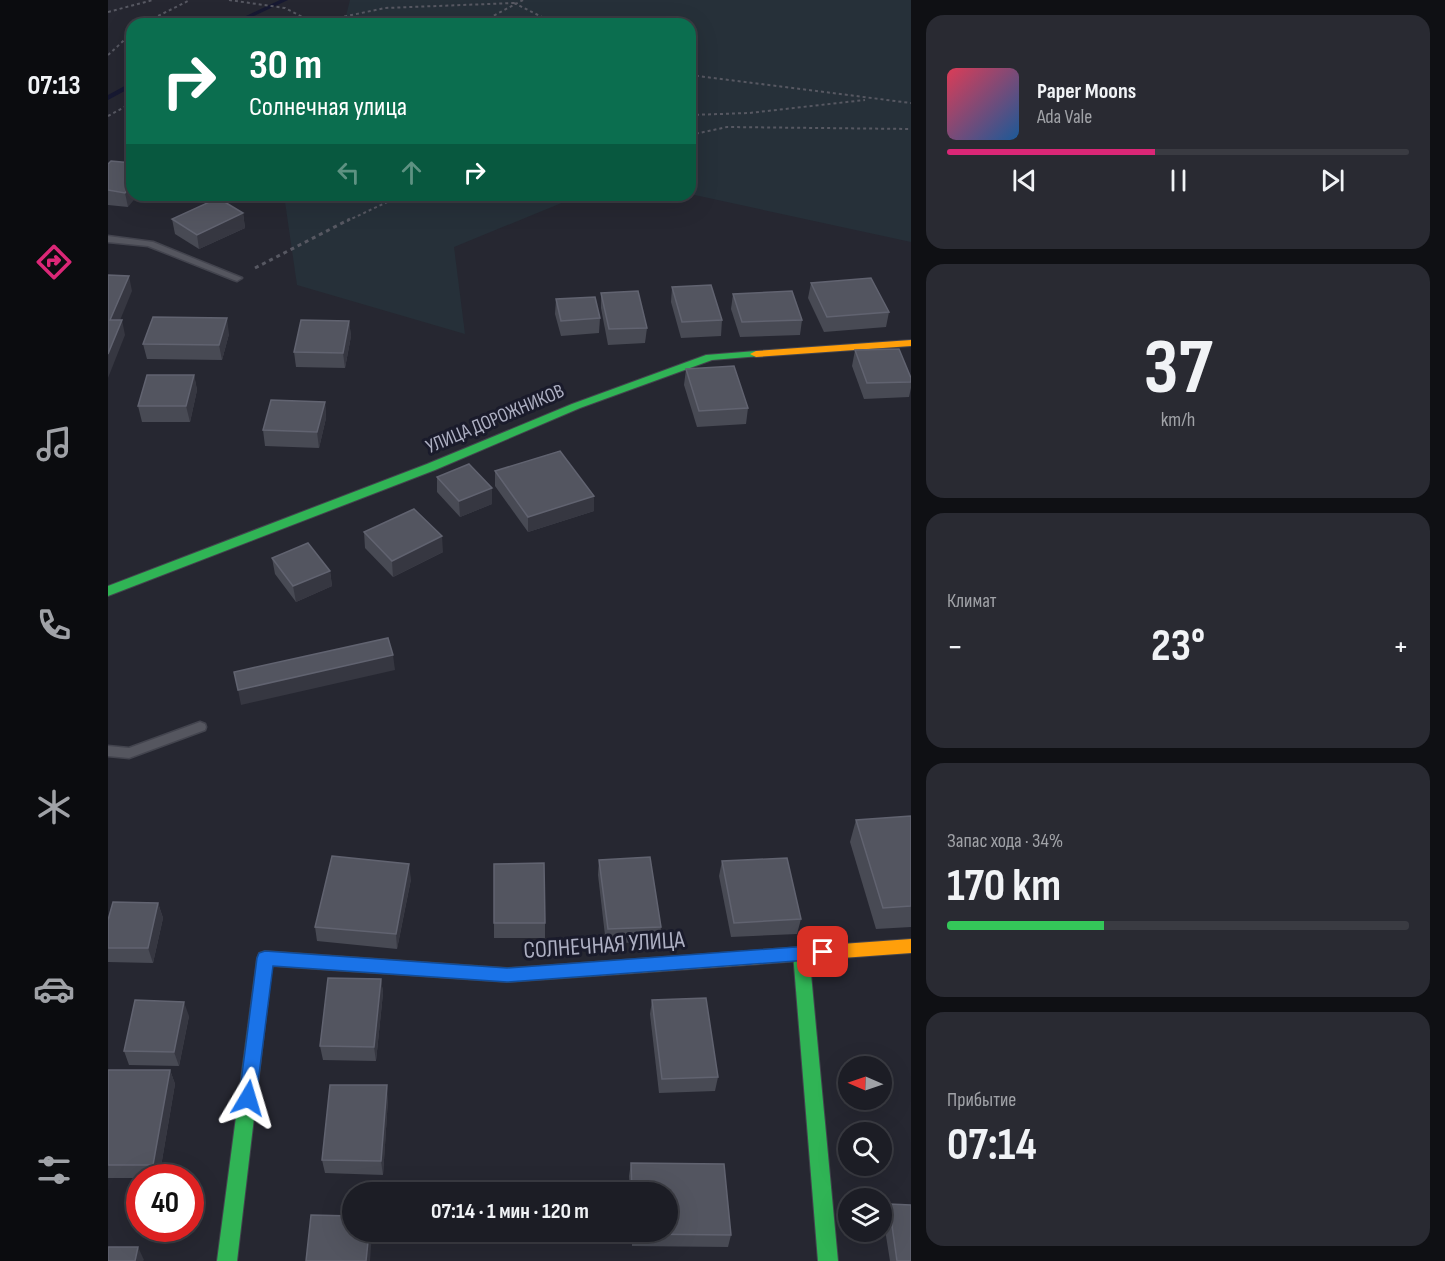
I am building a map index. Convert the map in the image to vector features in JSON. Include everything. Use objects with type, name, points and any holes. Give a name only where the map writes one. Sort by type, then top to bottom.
[{"type":"street","name":"УЛИЦА ДОРОЖНИКОВ","points":[[108,591],[431,467],[576,406],[710,357],[911,343]]},
{"type":"street","name":"СОЛНЕЧНАЯ УЛИЦА","points":[[227,1261],[265,958],[507,975],[911,946]]},
{"type":"street","points":[[801,953],[828,1261]]},
{"type":"lane","points":[[108,238],[150,244],[237,278]]},
{"type":"lane","points":[[108,752],[129,753],[200,727]]},
{"type":"path","points":[[108,12],[153,0]]},
{"type":"path","points":[[154,18],[190,0]]},
{"type":"path","points":[[228,0],[285,8],[302,18]]},
{"type":"path","points":[[487,0],[514,3],[544,18]]},
{"type":"path","points":[[488,18],[523,0]]},
{"type":"path","points":[[328,18],[336,15],[429,4],[514,3]]},
{"type":"path","points":[[108,55],[126,38]]},
{"type":"path","points":[[696,76],[911,103]]},
{"type":"path","points":[[696,115],[749,113],[874,99]]},
{"type":"path","points":[[108,116],[126,106]]},
{"type":"path","points":[[696,134],[727,127],[911,129]]},
{"type":"path","points":[[237,278],[310,238],[389,201]]},
{"type":"shaded area","points":[[350,0],[911,0],[911,242],[696,195],[696,18],[342,18],[346,16]]},
{"type":"shaded area","points":[[285,201],[566,201],[454,247],[465,334],[297,285]]},
{"type":"building","points":[[111,161],[126,162],[125,193],[108,190],[108,164]]},
{"type":"building","points":[[211,201],[223,201],[243,213],[197,235],[172,219]]},
{"type":"building","points":[[108,275],[129,276],[110,320],[122,320],[108,354]]},
{"type":"building","points":[[871,278],[889,312],[827,317],[811,283]]},
{"type":"building","points":[[711,285],[722,320],[682,322],[672,287]]},
{"type":"building","points":[[638,291],[647,328],[609,329],[601,293]]},
{"type":"building","points":[[792,291],[802,320],[742,322],[733,294]]},
{"type":"building","points":[[595,297],[600,318],[561,321],[556,299]]},
{"type":"building","points":[[153,317],[227,318],[219,345],[143,344]]},
{"type":"building","points":[[301,320],[349,321],[343,353],[294,352]]},
{"type":"building","points":[[899,349],[911,382],[867,383],[855,350]]},
{"type":"building","points":[[734,366],[748,408],[699,411],[686,369]]},
{"type":"building","points":[[147,375],[194,375],[186,406],[138,406]]},
{"type":"building","points":[[271,400],[325,402],[317,432],[263,430]]},
{"type":"building","points":[[560,451],[594,496],[528,517],[495,471]]},
{"type":"building","points":[[469,464],[492,488],[459,501],[437,477]]},
{"type":"building","points":[[414,509],[442,536],[392,561],[364,532]]},
{"type":"building","points":[[308,543],[330,571],[293,586],[272,558]]},
{"type":"building","points":[[388,638],[393,655],[238,690],[234,672]]},
{"type":"building","points":[[911,816],[911,906],[883,908],[856,820]]},
{"type":"building","points":[[332,856],[409,864],[396,934],[315,927]]},
{"type":"building","points":[[650,857],[661,927],[608,929],[599,860]]},
{"type":"building","points":[[787,858],[801,919],[734,923],[722,861]]},
{"type":"building","points":[[544,863],[545,923],[494,923],[494,864]]},
{"type":"building","points":[[113,902],[158,903],[148,948],[108,948],[108,920]]},
{"type":"building","points":[[328,978],[381,979],[374,1047],[320,1046]]},
{"type":"building","points":[[706,998],[718,1077],[662,1079],[652,1000]]},
{"type":"building","points":[[135,1000],[184,1002],[174,1052],[124,1051]]},
{"type":"building","points":[[108,1070],[170,1070],[153,1164],[108,1165]]},
{"type":"building","points":[[330,1085],[387,1085],[381,1161],[322,1160]]},
{"type":"building","points":[[631,1163],[724,1164],[731,1235],[678,1234],[678,1182],[632,1182]]},
{"type":"building","points":[[892,1204],[911,1205],[911,1261],[897,1261],[892,1225]]},
{"type":"building","points":[[311,1215],[342,1216],[342,1242],[368,1242],[366,1261],[306,1261]]},
{"type":"building","points":[[108,1247],[138,1247],[135,1261],[108,1261]]},
{"type":"waterway","points":[[245,18],[285,0]]},
{"type":"waterway","points":[[108,98],[126,88]]},
{"type":"traffic: fast","points":[[108,591],[431,467],[576,406],[710,357],[756,354]]},
{"type":"traffic: fast","points":[[801,953],[828,1261]]},
{"type":"traffic: fast","points":[[227,1261],[265,958],[507,975],[593,969]]},
{"type":"traffic: slow","points":[[756,354],[911,343]]},
{"type":"traffic: slow","points":[[593,969],[911,946]]},
{"type":"route","points":[[248,1098],[265,958],[507,975],[823,952]]}]
